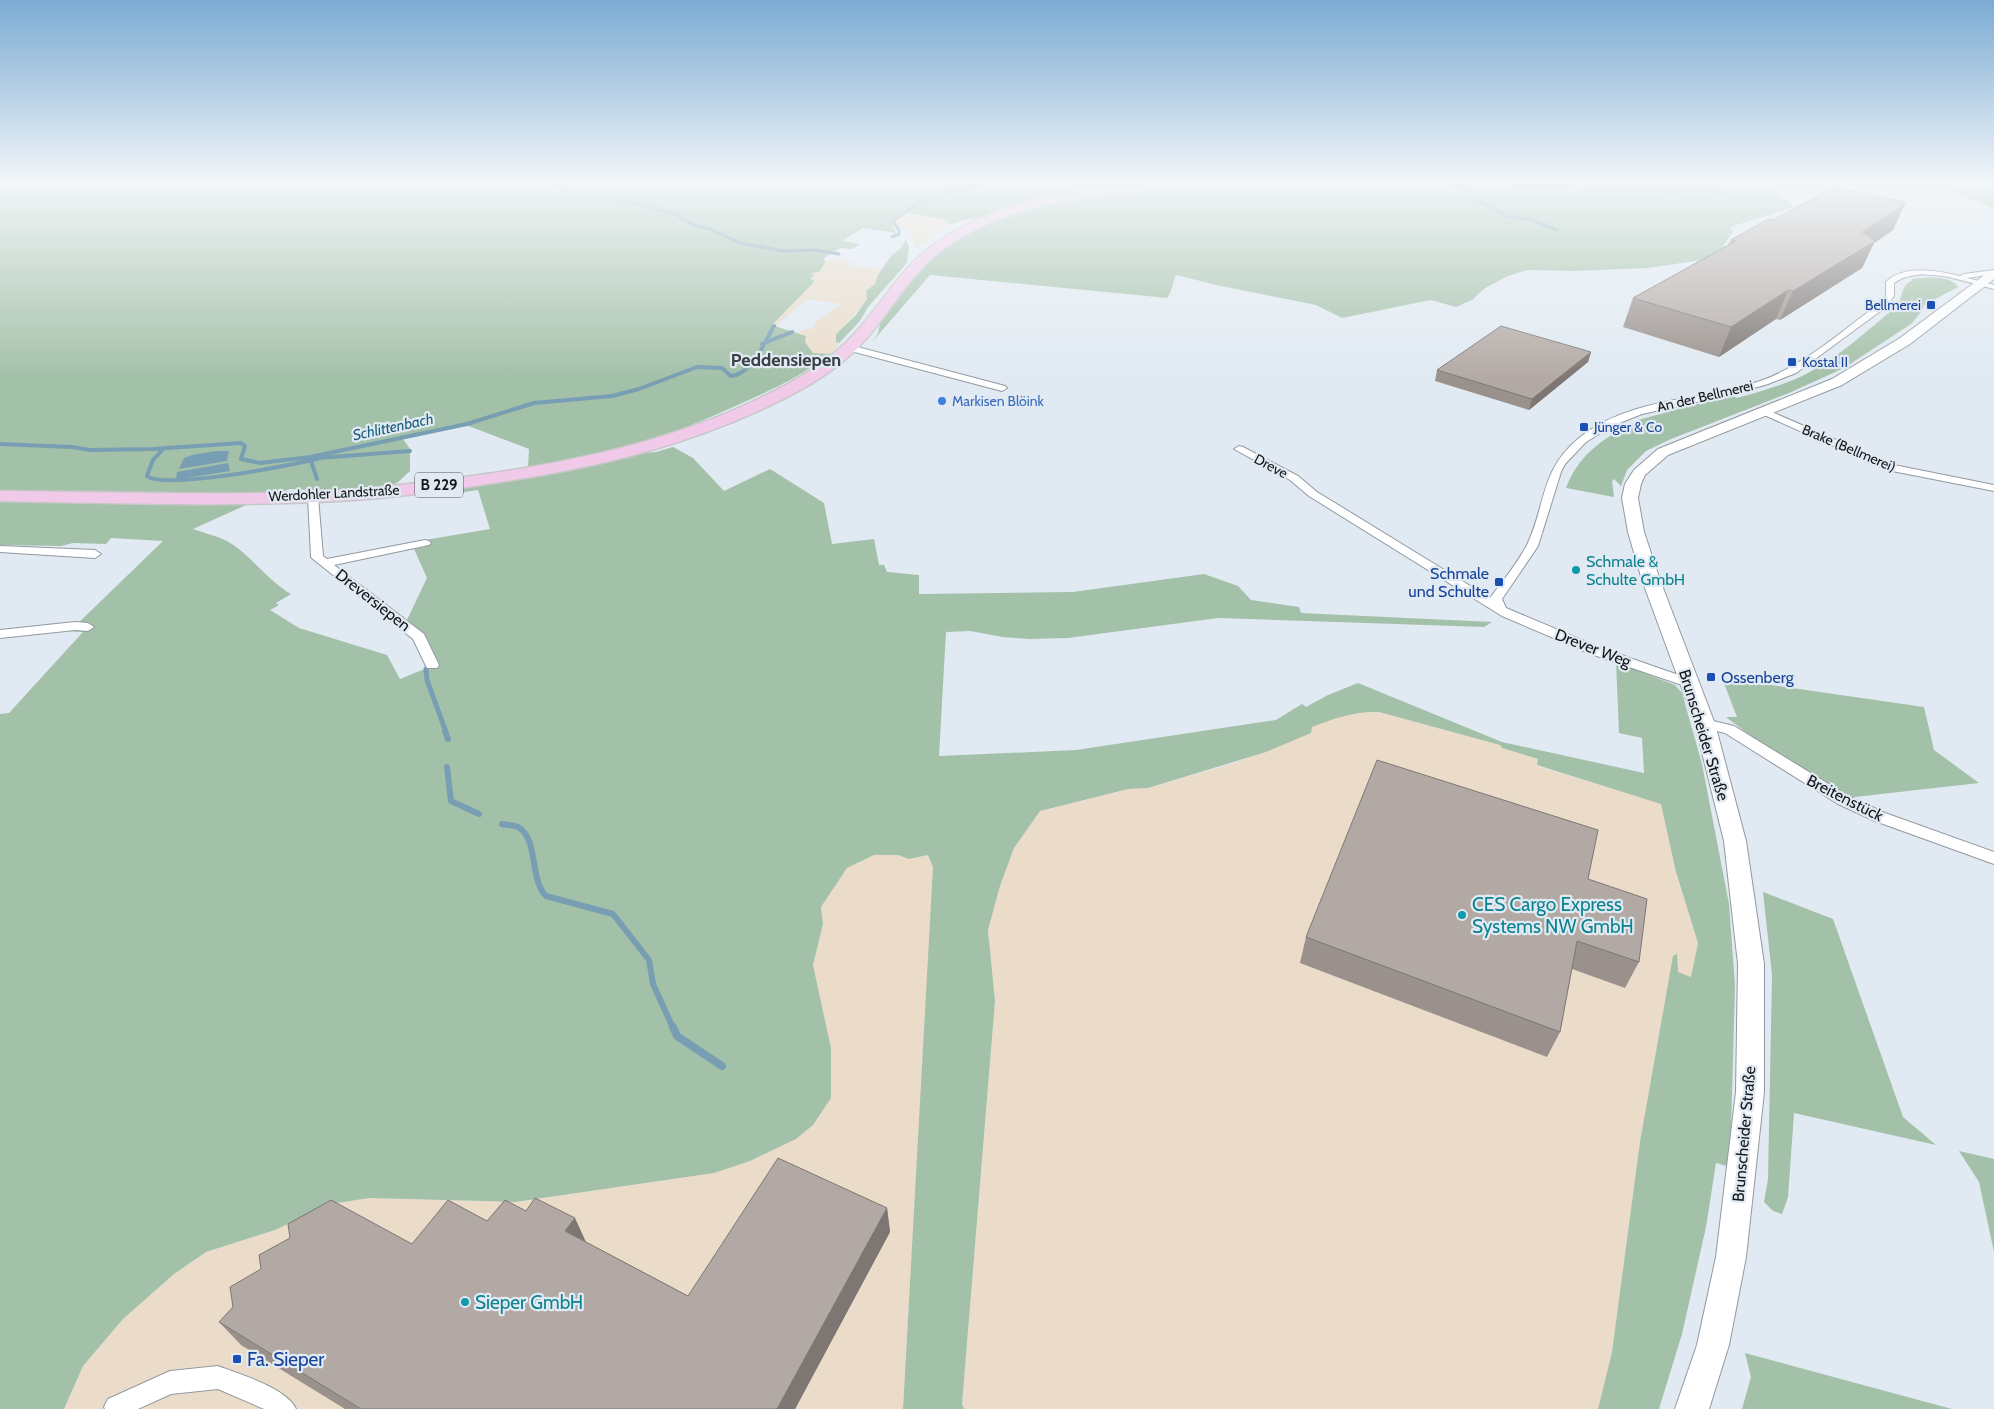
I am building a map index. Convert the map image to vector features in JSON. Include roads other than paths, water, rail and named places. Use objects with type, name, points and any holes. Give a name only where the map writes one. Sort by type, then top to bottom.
[{"type":"main road","name":"Werdohler Landstraße","points":[[0,496],[313,498],[392,491],[548,470],[604,460],[656,446],[734,416],[805,381],[832,364],[850,348],[919,264],[937,249]]},
{"type":"main road","name":"Brunscheider Straße","points":[[1692,1409],[1713,1346],[1732,1257],[1750,1092],[1751,964],[1735,842],[1705,724],[1688,683],[1651,580],[1636,532],[1630,498],[1638,472],[1663,452],[1836,382],[1905,341],[1987,286],[1994,273]]},
{"type":"street","name":"An der Bellmerei","points":[[1500,608],[1496,599],[1532,545],[1557,471],[1571,452],[1595,432],[1623,418],[1650,409],[1730,393],[1782,376],[1803,365],[1883,305],[1890,296],[1892,280],[1902,276],[1913,274],[1975,276],[1994,273]]},
{"type":"street","name":"An der Bellmerei","points":[[1948,276],[1987,286]]},
{"type":"street","points":[[850,348],[1002,388]]},
{"type":"street","name":"Brake (Bellmerei)","points":[[1765,412],[1891,468],[1994,488]]},
{"type":"street","name":"Dreve","points":[[1239,449],[1302,484],[1313,494],[1371,531],[1500,608]]},
{"type":"street","name":"Dreversiepen","points":[[313,498],[317,557],[419,637],[432,665]]},
{"type":"street","name":"Dreversiepen","points":[[325,563],[425,544]]},
{"type":"street","points":[[0,549],[95,554]]},
{"type":"street","name":"Drever Weg","points":[[1500,608],[1534,625],[1596,651],[1688,683]]},
{"type":"street","points":[[0,634],[75,626],[88,627]]},
{"type":"street","name":"Breitenstück","points":[[1705,724],[1729,729],[1843,800],[1880,817],[1994,858]]},
{"type":"street","points":[[116,1407],[170,1383],[218,1378],[271,1400],[284,1409]]},
{"type":"water","points":[[216,451],[229,451],[227,461],[179,469],[184,458]]},
{"type":"water","points":[[228,463],[230,471],[176,478],[177,472]]},
{"type":"waterway","points":[[772,249],[784,251],[814,250],[839,254]]},
{"type":"waterway","name":"Schlittenbach","points":[[765,343],[774,326]]},
{"type":"waterway","points":[[765,343],[792,332]]},
{"type":"waterway","name":"Schlittenbach","points":[[164,448],[241,443],[245,446],[241,459],[260,463],[310,457],[467,424],[534,403],[612,396],[639,389],[697,367],[722,368],[731,376],[745,370],[757,357],[765,343]]},
{"type":"waterway","name":"Schlittenbach","points":[[0,444],[72,447],[90,450],[164,448]]},
{"type":"waterway","points":[[164,448],[153,460],[147,476],[159,480],[203,478],[285,466],[320,458]]},
{"type":"waterway","points":[[318,458],[410,451]]},
{"type":"waterway","points":[[311,461],[317,479]]},
{"type":"waterway","points":[[426,669],[427,680],[446,732]]},
{"type":"waterway","points":[[445,731],[448,739]]},
{"type":"waterway","points":[[447,767],[451,801],[479,814]]},
{"type":"waterway","points":[[502,824],[516,826],[525,833],[532,850],[537,880],[546,896],[613,914],[649,960],[653,984],[673,1028]]},
{"type":"waterway","points":[[673,1027],[677,1036],[722,1066]]},
{"type":"place","name":"Bellmerei","points":[[1931,305]]},
{"type":"place","name":"Kostal II","points":[[1792,362]]},
{"type":"place","name":"Markisen Blöink","points":[[942,401]]},
{"type":"place","name":"Jünger & Co","points":[[1584,427]]},
{"type":"place","name":"Schmale & Schulte GmbH","points":[[1576,570]]},
{"type":"place","name":"Schmale und Schulte","points":[[1499,582]]},
{"type":"place","name":"Ossenberg","points":[[1711,677]]},
{"type":"place","name":"CES Cargo Express Systems NW GmbH","points":[[1462,915]]},
{"type":"place","name":"Sieper GmbH","points":[[465,1302]]},
{"type":"place","name":"Fa. Sieper","points":[[237,1359]]},
{"type":"district","name":"Peddensiepen","points":[[786,360]]}]
